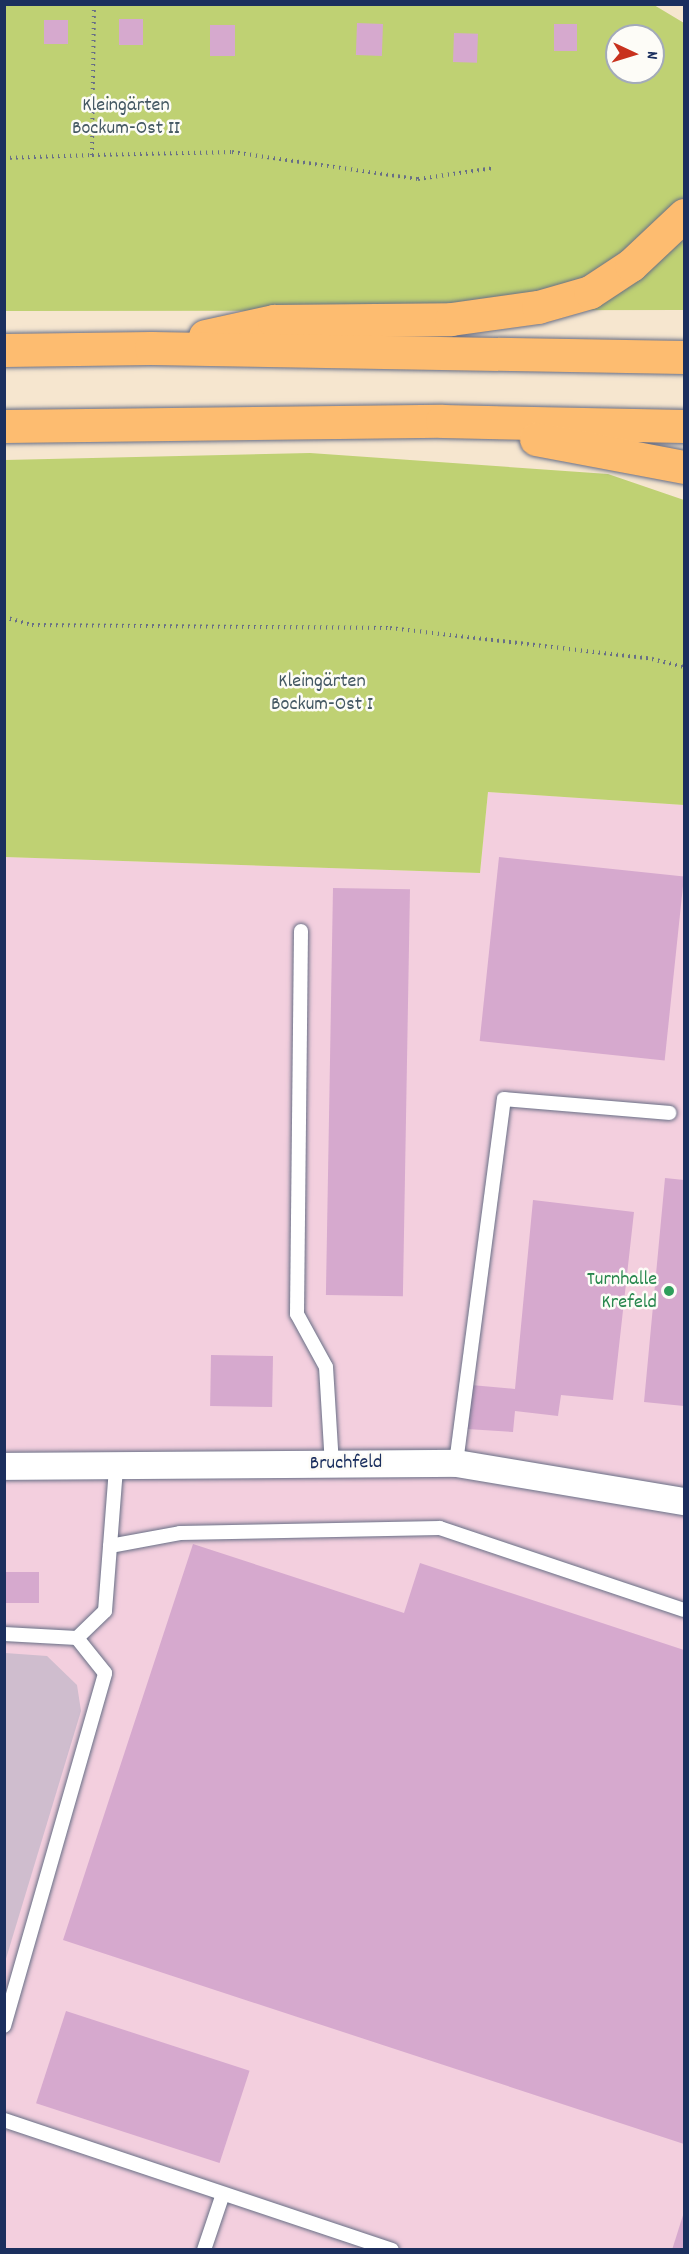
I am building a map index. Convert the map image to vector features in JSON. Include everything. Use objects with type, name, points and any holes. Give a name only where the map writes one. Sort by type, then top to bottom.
[{"type":"highway","points":[[151,348],[274,321],[451,320],[538,307],[590,292],[631,265],[684,215]]},
{"type":"highway","points":[[4,350],[151,348],[684,357]]},
{"type":"highway","points":[[4,426],[442,421],[684,426]]},
{"type":"highway","points":[[442,421],[684,467]]},
{"type":"street","name":"Bruchfeld","points":[[4,1466],[116,1468],[456,1463],[684,1501]]},
{"type":"lane","points":[[301,931],[297,1314],[326,1367],[332,1465]]},
{"type":"lane","points":[[456,1463],[504,1099],[669,1113]]},
{"type":"lane","points":[[4,1634],[77,1638],[105,1611],[116,1468]]},
{"type":"lane","points":[[110,1546],[180,1533],[440,1528],[684,1610]]},
{"type":"lane","points":[[4,2026],[105,1672],[77,1638]]},
{"type":"lane","points":[[4,2120],[392,2250]]},
{"type":"lane","points":[[204,2250],[223,2194]]},
{"type":"path","points":[[92,155],[94,4]]},
{"type":"path","points":[[4,158],[232,152],[418,179],[494,168]]},
{"type":"path","points":[[4,616],[32,624],[390,628],[652,659],[684,667]]},
{"type":"shaded area","points":[[488,792],[684,805],[684,2249],[5,2250],[5,857],[480,873]]},
{"type":"shaded area","points":[[5,1653],[47,1656],[77,1685],[81,1711],[5,1962]]},
{"type":"green space","name":"Kleingärten Bockum-Ost II","points":[[4,5],[654,5],[684,23],[684,310],[5,311]]},
{"type":"green space","name":"Kleingärten Bockum-Ost I","points":[[310,453],[608,474],[684,500],[684,805],[488,792],[480,873],[5,857],[5,460]]},
{"type":"building","points":[[119,19],[143,19],[143,45],[119,45]]},
{"type":"building","points":[[44,20],[68,20],[68,44],[44,44]]},
{"type":"building","points":[[357,23],[383,24],[382,56],[356,55]]},
{"type":"building","points":[[554,24],[577,24],[577,51],[554,51]]},
{"type":"building","points":[[210,25],[235,25],[235,56],[210,56]]},
{"type":"building","points":[[454,33],[478,34],[477,63],[453,62]]},
{"type":"building","points":[[499,857],[684,876],[665,1060],[480,1041]]},
{"type":"building","points":[[333,888],[410,889],[403,1296],[326,1295]]},
{"type":"building","name":"Turnhalle Krefeld","points":[[665,1178],[684,1180],[684,1406],[644,1402]]},
{"type":"building","points":[[533,1200],[634,1212],[613,1400],[561,1395],[558,1416],[515,1411],[513,1432],[467,1429],[471,1385],[515,1389]]},
{"type":"building","points":[[211,1355],[273,1356],[272,1407],[210,1406]]},
{"type":"building","points":[[193,1544],[404,1613],[420,1563],[684,1650],[684,2144],[63,1940]]},
{"type":"building","points":[[4,1572],[39,1572],[39,1603],[4,1603]]},
{"type":"building","points":[[66,2011],[250,2071],[220,2163],[36,2103]]},
{"type":"building","points":[[684,2212],[684,2250],[672,2250]]},
{"type":"place","name":"Turnhalle Krefeld","points":[[669,1291]]}]
